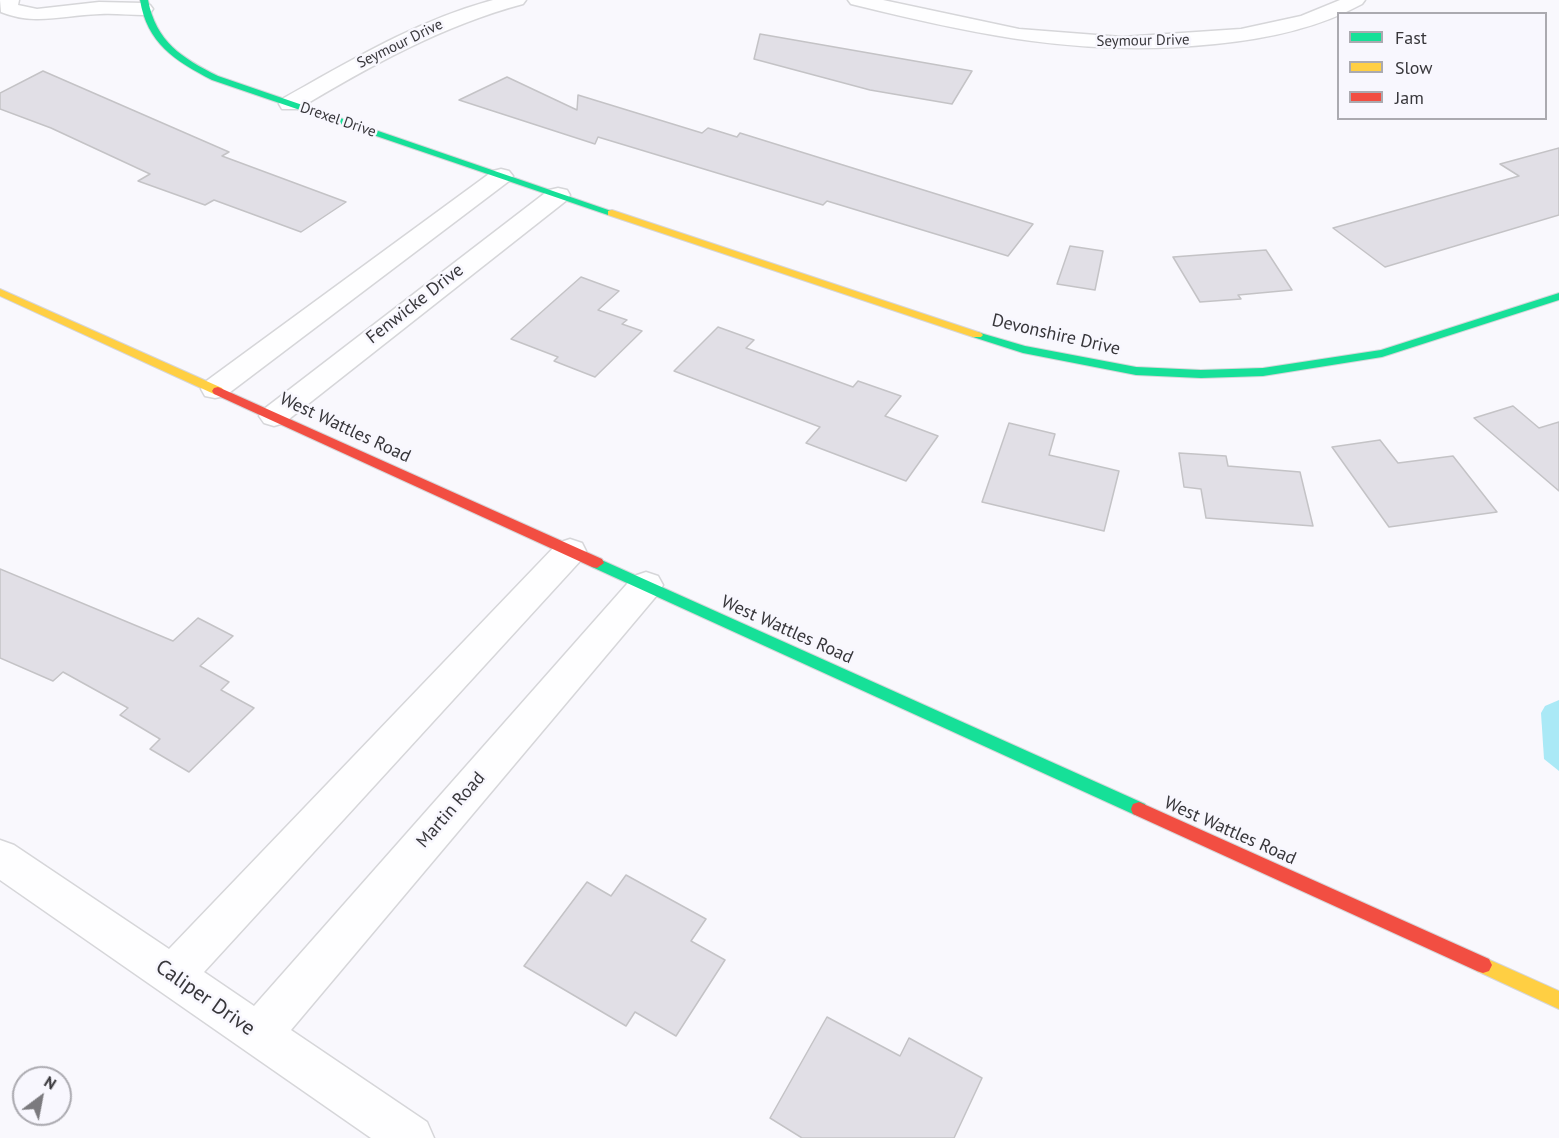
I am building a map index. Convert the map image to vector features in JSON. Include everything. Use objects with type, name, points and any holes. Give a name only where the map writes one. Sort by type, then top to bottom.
[{"type":"street","name":"Drexel Drive","points":[[9,0],[8,8],[23,14],[144,4],[153,31],[169,51],[189,65],[215,78],[558,195]]},
{"type":"street","name":"Seymour Drive","points":[[290,104],[424,30],[462,15],[516,0]]},
{"type":"street","name":"Seymour Drive","points":[[858,0],[930,8],[1018,35],[1096,42],[1145,43],[1192,41],[1268,31],[1326,14],[1355,0]]},
{"type":"street","points":[[215,388],[501,176]]},
{"type":"street","name":"Devonshire Drive","points":[[558,195],[1023,349],[1136,371],[1201,374],[1263,372],[1382,353],[1559,296]]},
{"type":"street","name":"Fenwicke Drive","points":[[274,416],[558,195]]},
{"type":"street","name":"West Wattles Road","points":[[0,292],[1559,1000]]},
{"type":"street","points":[[173,975],[570,551]]},
{"type":"street","name":"Martin Road","points":[[258,1035],[646,585]]},
{"type":"street","name":"Caliper Drive","points":[[0,858],[411,1138]]},
{"type":"water","points":[[1559,700],[1559,771],[1544,759],[1541,713],[1545,706]]},
{"type":"building","points":[[760,34],[972,71],[952,104],[870,90],[754,59]]},
{"type":"building","points":[[43,71],[229,152],[222,156],[346,202],[301,232],[214,200],[205,205],[138,181],[150,174],[51,128],[0,109],[0,93]]},
{"type":"building","points":[[507,77],[577,110],[578,95],[702,133],[708,128],[737,137],[740,133],[1033,224],[1008,256],[827,201],[823,205],[598,137],[595,144],[459,100]]},
{"type":"building","points":[[1559,148],[1559,215],[1385,267],[1333,228],[1519,176],[1500,164]]},
{"type":"building","points":[[1070,246],[1103,251],[1095,290],[1057,284]]},
{"type":"building","points":[[1266,250],[1292,290],[1238,295],[1241,299],[1200,302],[1173,257]]},
{"type":"building","points":[[581,277],[619,291],[598,310],[627,320],[622,324],[642,331],[595,377],[554,361],[558,357],[511,339]]},
{"type":"building","points":[[718,327],[754,340],[746,348],[853,387],[858,381],[901,396],[885,416],[938,436],[906,481],[806,443],[820,427],[674,371]]},
{"type":"building","points":[[1513,406],[1539,428],[1559,422],[1559,491],[1474,418]]},
{"type":"building","points":[[1009,423],[1055,434],[1049,455],[1119,471],[1104,531],[982,502]]},
{"type":"building","points":[[1380,440],[1398,463],[1453,456],[1497,512],[1389,527],[1332,447]]},
{"type":"building","points":[[1179,453],[1226,456],[1228,466],[1300,472],[1313,526],[1206,518],[1201,489],[1184,487]]},
{"type":"building","points":[[0,569],[173,641],[198,618],[233,636],[200,666],[229,682],[221,690],[254,708],[189,772],[150,749],[160,739],[120,715],[128,708],[63,672],[53,681],[0,658]]},
{"type":"building","points":[[626,875],[706,919],[691,941],[725,960],[676,1036],[635,1012],[626,1026],[524,966],[587,882],[611,896]]},
{"type":"building","points":[[827,1017],[900,1056],[909,1038],[982,1078],[954,1138],[802,1138],[770,1118]]},
{"type":"traffic: fast","points":[[144,0],[152,27],[168,48],[178,57],[215,78],[612,213]]},
{"type":"traffic: fast","points":[[977,335],[1023,349],[1136,371],[1201,374],[1263,372],[1382,353],[1559,296]]},
{"type":"traffic: fast","points":[[597,563],[1139,809]]},
{"type":"traffic: slow","points":[[612,213],[977,335]]},
{"type":"traffic: slow","points":[[0,292],[218,391]]},
{"type":"traffic: slow","points":[[1483,965],[1559,1000]]},
{"type":"traffic: jam","points":[[218,391],[597,563]]},
{"type":"traffic: jam","points":[[1139,809],[1483,965]]}]
